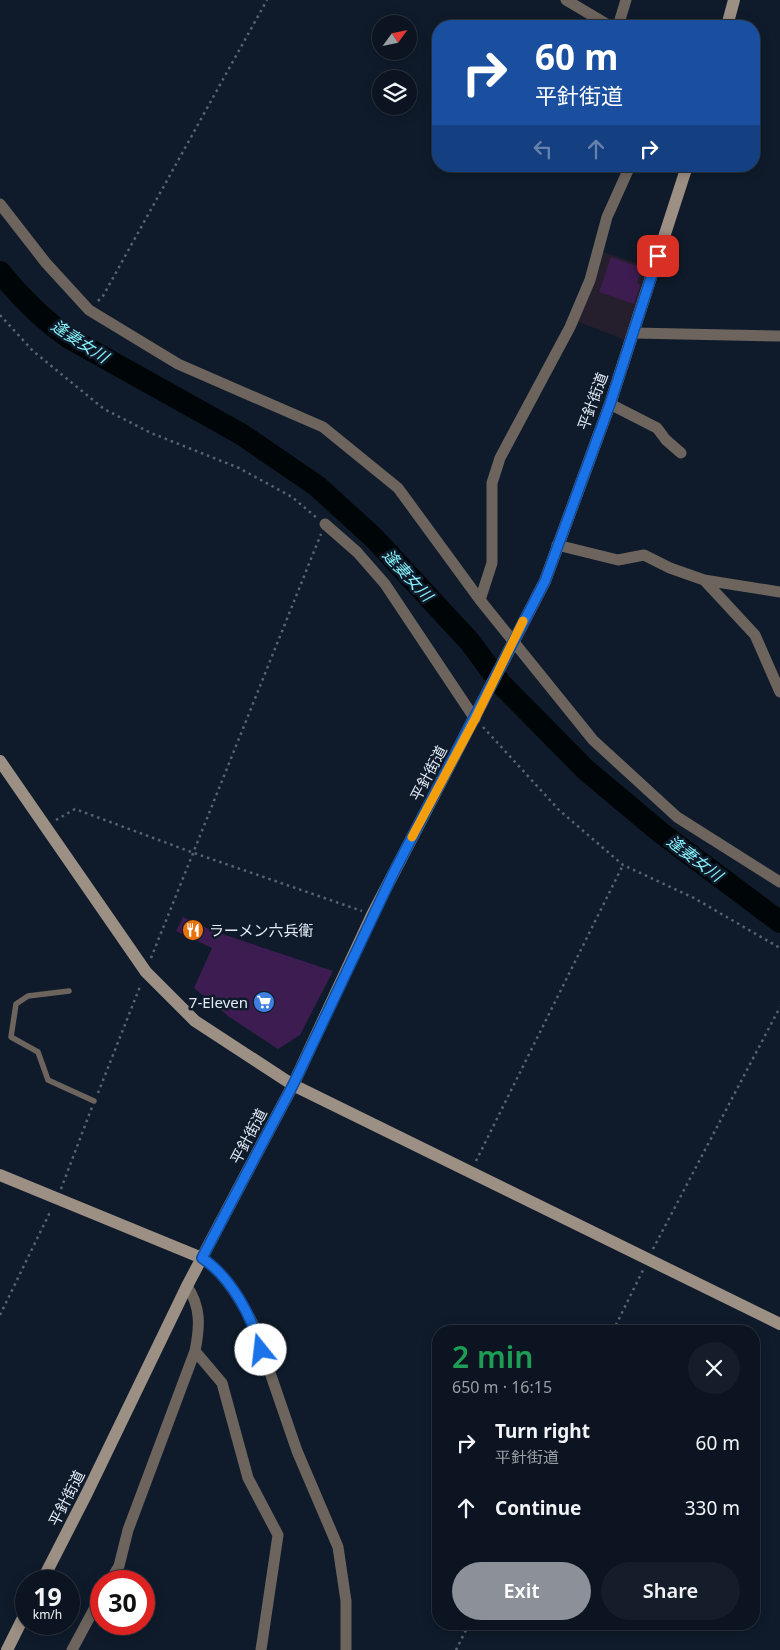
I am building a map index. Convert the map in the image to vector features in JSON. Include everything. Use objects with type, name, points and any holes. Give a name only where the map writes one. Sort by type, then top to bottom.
[{"type":"street","points":[[566,0],[600,20]]},
{"type":"street","points":[[620,20],[626,0]]},
{"type":"street","points":[[729,20],[734,0]]},
{"type":"street","points":[[480,600],[492,564],[492,483],[500,458],[570,326],[590,280],[607,217],[627,172]]},
{"type":"street","name":"平針街道","points":[[48,1570],[87,1494],[187,1286],[293,1085],[372,915],[475,719],[512,641],[545,581],[610,404],[685,172]]},
{"type":"street","points":[[0,204],[46,263],[89,310],[178,364],[324,427],[398,488],[480,600],[593,740],[677,817],[780,882]]},
{"type":"street","points":[[634,333],[780,336]]},
{"type":"street","points":[[610,404],[656,428],[681,453]]},
{"type":"street","points":[[325,524],[357,552],[385,584],[475,719]]},
{"type":"street","points":[[557,545],[618,560],[644,556],[704,580],[780,592]]},
{"type":"street","points":[[704,580],[755,635],[780,692]]},
{"type":"street","points":[[0,762],[146,972],[195,1021],[293,1085],[780,1324]]},
{"type":"street","points":[[0,1175],[202,1258],[213,1266],[246,1308],[297,1451],[338,1547],[346,1601],[346,1650]]},
{"type":"street","points":[[117,1570],[128,1530],[195,1351],[199,1330],[198,1308],[187,1286]]},
{"type":"street","points":[[195,1351],[222,1383],[248,1478],[278,1535],[261,1650]]},
{"type":"street","points":[[72,1650],[90,1616]]},
{"type":"street","points":[[7,1650],[15,1634]]},
{"type":"lane","points":[[69,991],[28,996],[16,1004],[11,1037],[38,1052],[48,1080],[94,1101]]},
{"type":"path","points":[[89,310],[103,296],[268,0]]},
{"type":"path","points":[[0,315],[33,351],[104,409],[151,433],[239,468],[292,497],[325,524],[57,1197],[0,1315]]},
{"type":"path","points":[[475,719],[559,810],[623,865],[694,898],[780,948]]},
{"type":"path","points":[[45,826],[75,809],[194,854],[372,915]]},
{"type":"path","points":[[471,1171],[623,865]]},
{"type":"path","points":[[616,1325],[648,1259],[780,1007]]},
{"type":"path","points":[[456,1650],[466,1630]]},
{"type":"shaded area","points":[[603,252],[650,268],[628,341],[576,321]]},
{"type":"building","points":[[611,257],[642,268],[637,283],[640,285],[634,304],[599,292]]},
{"type":"building","name":"7-Eleven","points":[[183,917],[213,931],[333,971],[300,1035],[278,1049],[228,1016],[194,988],[212,948],[176,931]]},
{"type":"waterway","name":"逢妻女川","points":[[0,272],[32,308],[69,338],[241,434],[317,486],[374,538],[470,642],[501,684],[586,770],[660,832],[780,922]]},
{"type":"slow traffic","points":[[412,837],[475,719],[523,621]]},
{"type":"place","name":"ラーメン六兵衛","points":[[193,930]]},
{"type":"place","name":"7-Eleven","points":[[264,1002]]},
{"type":"route","points":[[261,1350],[246,1308],[213,1266],[202,1258],[293,1085],[372,915],[475,719],[512,641],[545,581],[586,465],[610,404],[658,256]]}]
